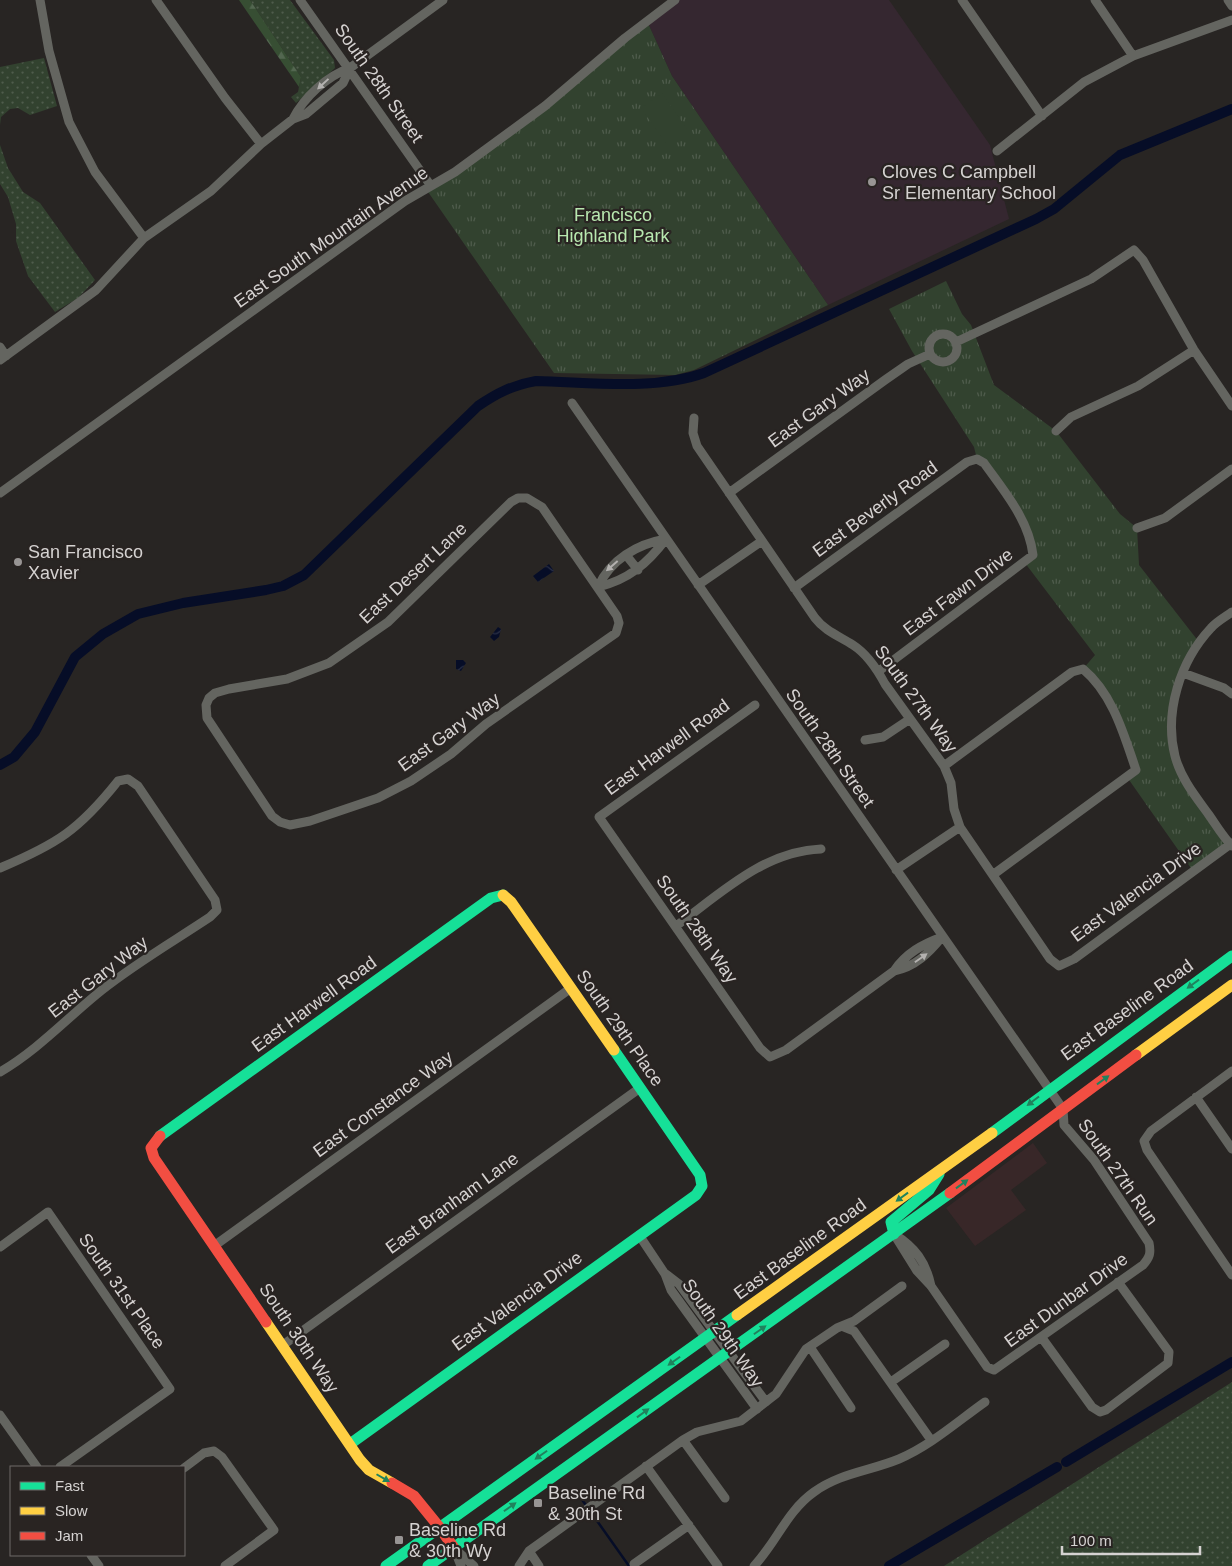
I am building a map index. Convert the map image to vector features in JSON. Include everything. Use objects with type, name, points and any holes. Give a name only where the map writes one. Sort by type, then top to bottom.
[{"type":"main road","name":"South 29th Place","points":[[502,895],[511,902],[700,1175],[702,1186]]},
{"type":"main road","name":"East Harwell Road","points":[[151,1148],[158,1138],[491,898],[502,895]]},
{"type":"main road","name":"East Baseline Road","points":[[386,1566],[944,1168],[1230,958]]},
{"type":"main road","points":[[428,1566],[894,1234],[1232,985]]},
{"type":"main road","name":"South 30th Way","points":[[151,1148],[154,1158],[369,1470],[414,1496],[454,1548]]},
{"type":"main road","points":[[894,1234],[890,1228],[891,1222],[929,1190],[944,1168]]},
{"type":"main road","name":"East Valencia Drive","points":[[350,1444],[696,1195],[702,1186]]},
{"type":"street","points":[[40,0],[49,51],[69,122],[95,172],[144,238]]},
{"type":"street","points":[[156,0],[225,98],[261,144]]},
{"type":"street","name":"South 28th Street","points":[[300,0],[350,68],[431,186]]},
{"type":"street","points":[[293,119],[299,106],[335,73],[350,68],[443,0]]},
{"type":"street","name":"East South Mountain Avenue","points":[[0,493],[405,201],[455,172],[566,90],[662,4],[675,0]]},
{"type":"street","points":[[962,0],[1042,116]]},
{"type":"street","points":[[1095,0],[1133,56]]},
{"type":"street","points":[[1228,0],[1232,6]]},
{"type":"street","points":[[997,151],[1084,82],[1133,56],[1232,20]]},
{"type":"street","points":[[0,347],[3,358],[96,290],[144,238],[211,191],[261,144],[293,119],[306,114],[342,83],[350,68]]},
{"type":"street","points":[[307,99],[314,107]]},
{"type":"street","points":[[956,342],[1091,279],[1134,250],[1143,260],[1194,350],[1232,406]]},
{"type":"street","points":[[938,335],[948,335],[956,342],[956,352],[948,361],[935,360],[930,354],[931,340],[938,335]]},
{"type":"street","points":[[1056,431],[1071,417],[1138,386],[1194,350]]},
{"type":"street","name":"East Gary Way","points":[[729,493],[908,364],[930,354]]},
{"type":"street","name":"South 28th Street","points":[[572,403],[1063,1110]]},
{"type":"street","name":"South 27th Way","points":[[694,418],[693,433],[697,446],[821,626],[861,651],[878,671],[944,766],[951,783],[954,809],[960,827],[994,874],[1050,959],[1059,966]]},
{"type":"street","name":"East Fawn Drive","points":[[878,671],[1033,555],[1032,546],[1017,509],[984,463],[977,459]]},
{"type":"street","name":"East Beverly Road","points":[[794,588],[967,462],[977,459]]},
{"type":"street","points":[[1137,528],[1165,518],[1232,468]]},
{"type":"street","name":"East Desert Lane","points":[[280,822],[272,816],[212,728],[207,718],[206,705],[208,698],[215,693],[287,679],[329,663],[388,622],[511,502],[518,498],[527,498],[542,507],[598,588]]},
{"type":"street","points":[[598,588],[604,574],[626,555],[651,542],[666,539]]},
{"type":"street","points":[[598,588],[615,583],[638,570],[666,539]]},
{"type":"street","points":[[698,585],[762,541]]},
{"type":"street","points":[[626,555],[638,570]]},
{"type":"street","name":"East Gary Way","points":[[280,822],[290,825],[310,821],[378,798],[411,781],[451,754],[486,724],[610,639],[618,628],[617,616],[598,588]]},
{"type":"street","points":[[1232,612],[1212,626],[1199,642],[1183,673],[1176,692],[1172,716],[1175,756],[1186,784],[1232,846]]},
{"type":"street","points":[[944,766],[1072,672],[1083,669],[1090,675],[1112,708],[1136,770],[994,874]]},
{"type":"street","points":[[1183,673],[1224,688],[1232,694]]},
{"type":"street","name":"East Harwell Road","points":[[599,817],[755,705]]},
{"type":"street","points":[[865,740],[883,737],[910,719]]},
{"type":"street","name":"East Gary Way","points":[[0,868],[40,851],[75,829],[95,810],[118,781],[128,779],[138,786],[215,900],[217,910],[210,917],[136,965],[101,991],[18,1061],[0,1072]]},
{"type":"street","name":"South 28th Way","points":[[599,817],[760,1048],[770,1057],[786,1050],[894,971],[902,959],[924,944],[942,936]]},
{"type":"street","points":[[896,870],[960,827]]},
{"type":"street","name":"East Valencia Drive","points":[[1059,966],[1074,959],[1232,846]]},
{"type":"street","points":[[676,926],[750,872],[770,861],[789,853],[821,849]]},
{"type":"street","name":"East Constance Way","points":[[214,1246],[571,988]]},
{"type":"street","points":[[1232,1071],[1151,1131],[1144,1141],[1147,1150],[1232,1275]]},
{"type":"street","name":"East Branham Lane","points":[[283,1345],[640,1088]]},
{"type":"street","points":[[1196,1097],[1232,1149]]},
{"type":"street","name":"South 27th Run","points":[[1063,1110],[1064,1125],[1094,1160],[1149,1243],[1151,1252]]},
{"type":"street","name":"South 31st Place","points":[[0,1247],[48,1212],[170,1389],[61,1466]]},
{"type":"street","points":[[894,1234],[911,1244],[927,1268],[931,1286]]},
{"type":"street","points":[[894,1234],[914,1266],[931,1286]]},
{"type":"street","name":"South 29th Way","points":[[639,1235],[665,1274],[671,1290],[679,1302],[709,1335]]},
{"type":"street","name":"East Dunbar Drive","points":[[931,1286],[986,1367],[994,1370],[1143,1265],[1151,1252]]},
{"type":"street","points":[[914,1266],[922,1260]]},
{"type":"street","name":"South 29th Way","points":[[665,1274],[679,1284],[709,1335]]},
{"type":"street","points":[[1042,1338],[1092,1407],[1100,1412],[1106,1410],[1168,1363],[1170,1358],[1169,1352],[1118,1282]]},
{"type":"street","points":[[519,1566],[529,1551],[684,1440],[697,1432],[741,1421],[776,1394],[810,1347],[837,1328],[844,1327],[902,1286]]},
{"type":"street","points":[[679,1302],[687,1296]]},
{"type":"street","points":[[844,1327],[854,1331],[931,1440]]},
{"type":"street","points":[[709,1335],[724,1355],[751,1382],[766,1402]]},
{"type":"street","points":[[891,1382],[944,1344]]},
{"type":"street","points":[[810,1347],[852,1408]]},
{"type":"street","name":"South 29th Way","points":[[724,1355],[742,1389],[757,1409]]},
{"type":"street","points":[[742,1389],[751,1382]]},
{"type":"street","points":[[754,1566],[794,1510],[814,1491],[833,1480],[853,1472],[878,1468],[901,1458],[931,1440],[985,1402]]},
{"type":"street","points":[[0,1415],[36,1466]]},
{"type":"street","points":[[684,1440],[725,1498]]},
{"type":"street","points":[[185,1467],[204,1453],[214,1451],[222,1457],[274,1530],[225,1566]]},
{"type":"street","points":[[646,1466],[718,1566]]},
{"type":"street","points":[[634,1564],[688,1525]]},
{"type":"street","points":[[454,1548],[462,1566]]},
{"type":"street","points":[[454,1548],[474,1566]]},
{"type":"street","points":[[529,1551],[539,1566]]},
{"type":"shaded area","name":"Cloves C Campbell Sr Elementary School","points":[[675,0],[889,0],[990,145],[1009,219],[828,305],[672,76],[647,21]]},
{"type":"shaded area","points":[[1033,1143],[1047,1163],[1011,1190],[1026,1210],[975,1246],[946,1208]]},
{"type":"green space","points":[[239,0],[250,0],[301,77],[299,87]]},
{"type":"green space","points":[[250,0],[290,0],[334,60],[335,68],[296,103],[291,97],[298,92],[301,77]]},
{"type":"green space","name":"Francisco Highland Park","points":[[647,21],[672,76],[828,305],[694,370],[675,375],[554,373],[426,189],[455,172]]},
{"type":"green space","points":[[44,58],[57,106],[30,115],[18,108],[10,109],[1,117],[0,125],[0,67]]},
{"type":"green space","points":[[662,93],[687,129],[666,143],[641,108]]},
{"type":"green space","points":[[0,145],[8,168],[23,192],[40,203],[95,280],[78,298],[55,312],[28,276],[16,241],[16,224],[8,197],[0,184]]},
{"type":"green space","points":[[946,281],[962,314],[971,325],[994,385],[1056,431],[1120,514],[1137,528],[1139,565],[1199,642],[1183,673],[1172,715],[1180,769],[1230,844],[1193,871],[1127,777],[1136,770],[1120,723],[1083,669],[1095,655],[1025,563],[1033,555],[1017,509],[977,459],[974,447],[912,351],[889,309]]},
{"type":"green space","points":[[1232,1382],[1232,1566],[944,1566]]},
{"type":"water","points":[[549,564],[554,571],[538,582],[533,576]]},
{"type":"water","points":[[498,627],[501,629],[499,637],[494,641],[490,637]]},
{"type":"water","points":[[456,660],[463,660],[466,663],[461,671],[456,669]]},
{"type":"waterway","points":[[0,765],[14,757],[35,732],[75,657],[103,634],[138,614],[183,603],[266,590],[283,586],[304,575],[478,406],[499,393],[536,381],[643,384],[685,379],[704,373],[1036,219],[1054,209],[1120,155],[1232,109]]},
{"type":"waterway","points":[[1066,1462],[1232,1362]]},
{"type":"waterway","points":[[889,1566],[1057,1467]]},
{"type":"waterway","points":[[578,1494],[629,1566]]},
{"type":"traffic: fast","points":[[160,1136],[491,898],[503,895]]},
{"type":"traffic: fast","points":[[992,1133],[1232,956]]},
{"type":"traffic: fast","points":[[350,1444],[696,1195],[702,1186],[700,1175],[614,1050]]},
{"type":"traffic: fast","points":[[894,1234],[891,1222],[929,1190],[939,1174]]},
{"type":"traffic: fast","points":[[428,1566],[950,1193]]},
{"type":"traffic: fast","points":[[386,1566],[737,1315]]},
{"type":"traffic: slow","points":[[503,895],[511,902],[614,1050]]},
{"type":"traffic: slow","points":[[1136,1055],[1232,985]]},
{"type":"traffic: slow","points":[[737,1315],[992,1133]]},
{"type":"traffic: slow","points":[[266,1322],[360,1460],[369,1470],[392,1483]]},
{"type":"traffic: jam","points":[[950,1193],[1136,1055]]},
{"type":"traffic: jam","points":[[160,1136],[151,1148],[154,1158],[266,1322]]},
{"type":"traffic: jam","points":[[392,1483],[414,1496],[440,1528]]},
{"type":"traffic: jam","points":[[440,1528],[454,1548]]},
{"type":"place","name":"Cloves C Campbell Sr Elementary School","points":[[872,182]]},
{"type":"place","name":"San Francisco Xavier","points":[[18,562]]},
{"type":"place","name":"Baseline Rd & 30th St","points":[[538,1503]]},
{"type":"place","name":"Baseline Rd & 30th Wy","points":[[399,1540]]}]
